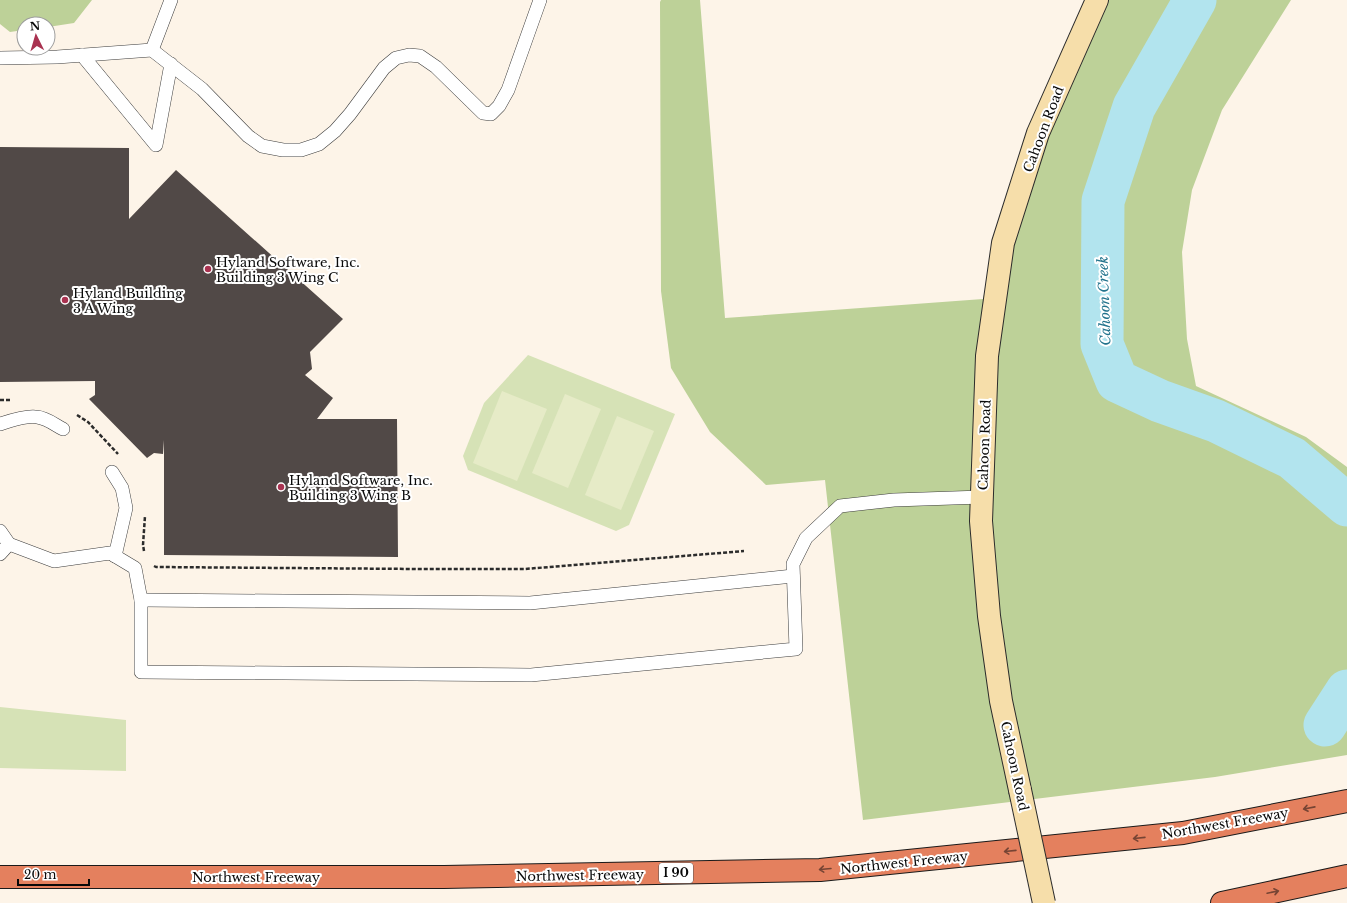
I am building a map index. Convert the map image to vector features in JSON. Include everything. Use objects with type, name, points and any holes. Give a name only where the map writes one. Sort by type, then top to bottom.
[{"type":"highway","name":"Northwest Freeway","points":[[0,876],[444,877],[820,870],[1183,833],[1347,800]]},
{"type":"highway","points":[[1222,903],[1347,876]]},
{"type":"street","name":"Cahoon Road","points":[[1044,903],[1001,701],[990,623],[981,521],[986,356],[1003,243],[1038,133],[1097,0]]},
{"type":"lane","points":[[152,50],[171,0]]},
{"type":"lane","points":[[0,58],[82,55],[152,50],[202,89],[248,136],[262,146],[282,150],[301,150],[319,144],[335,131],[350,114],[384,68],[396,58],[420,56],[436,67],[484,113],[491,114],[499,106],[508,90],[540,0]]},
{"type":"lane","points":[[82,55],[156,145],[171,64]]},
{"type":"lane","points":[[0,424],[12,420],[37,417],[52,422],[63,430]]},
{"type":"lane","points":[[112,472],[122,488],[126,508],[115,556]]},
{"type":"lane","points":[[0,531],[9,544],[54,561],[110,553],[135,568],[141,600],[141,672],[531,675],[796,649],[793,564],[806,538],[840,506],[894,500],[982,497]]},
{"type":"lane","points":[[0,554],[9,544]]},
{"type":"lane","points":[[141,600],[530,603],[793,576]]},
{"type":"path","points":[[0,400],[15,400]]},
{"type":"path","points":[[75,413],[88,422],[122,458]]},
{"type":"path","points":[[145,511],[143,545],[145,558]]},
{"type":"path","points":[[149,563],[156,567],[418,570],[525,569],[744,551]]},
{"type":"green space","points":[[0,0],[92,0],[74,23],[56,26],[56,16],[16,16],[16,31],[10,32],[0,24]]},
{"type":"green space","points":[[661,0],[700,0],[725,318],[983,299],[1002,214],[1087,0],[1291,0],[1222,110],[1192,190],[1182,252],[1187,339],[1196,386],[1306,437],[1347,467],[1347,755],[1215,777],[863,820],[825,480],[766,485],[710,432],[671,368],[661,291]]},
{"type":"green space","points":[[528,355],[675,414],[629,525],[616,531],[468,470],[463,456],[484,403]]},
{"type":"green space","points":[[502,391],[547,409],[517,481],[473,463]]},
{"type":"green space","points":[[565,394],[601,409],[568,488],[532,473]]},
{"type":"green space","points":[[617,416],[654,431],[621,510],[585,495]]},
{"type":"green space","points":[[0,707],[126,720],[126,771],[0,768]]},
{"type":"building","points":[[0,147],[129,148],[129,219],[176,170],[343,319],[310,352],[312,369],[305,375],[333,398],[317,419],[397,419],[398,557],[164,555],[164,440],[163,454],[154,453],[147,458],[89,399],[95,395],[95,381],[0,382]]},
{"type":"waterway","name":"Cahoon Creek","points":[[1195,0],[1134,107],[1103,201],[1102,344],[1117,381],[1160,401],[1216,421],[1292,458],[1347,505]]},
{"type":"waterway","name":"Cahoon Creek","points":[[1325,725],[1347,691]]},
{"type":"place","name":"Hyland Software, Inc. Building 3 Wing C","points":[[208,269]]},
{"type":"place","name":"Hyland Building 3 A Wing","points":[[65,300]]},
{"type":"place","name":"Hyland Software, Inc. Building 3 Wing B","points":[[281,487]]}]
